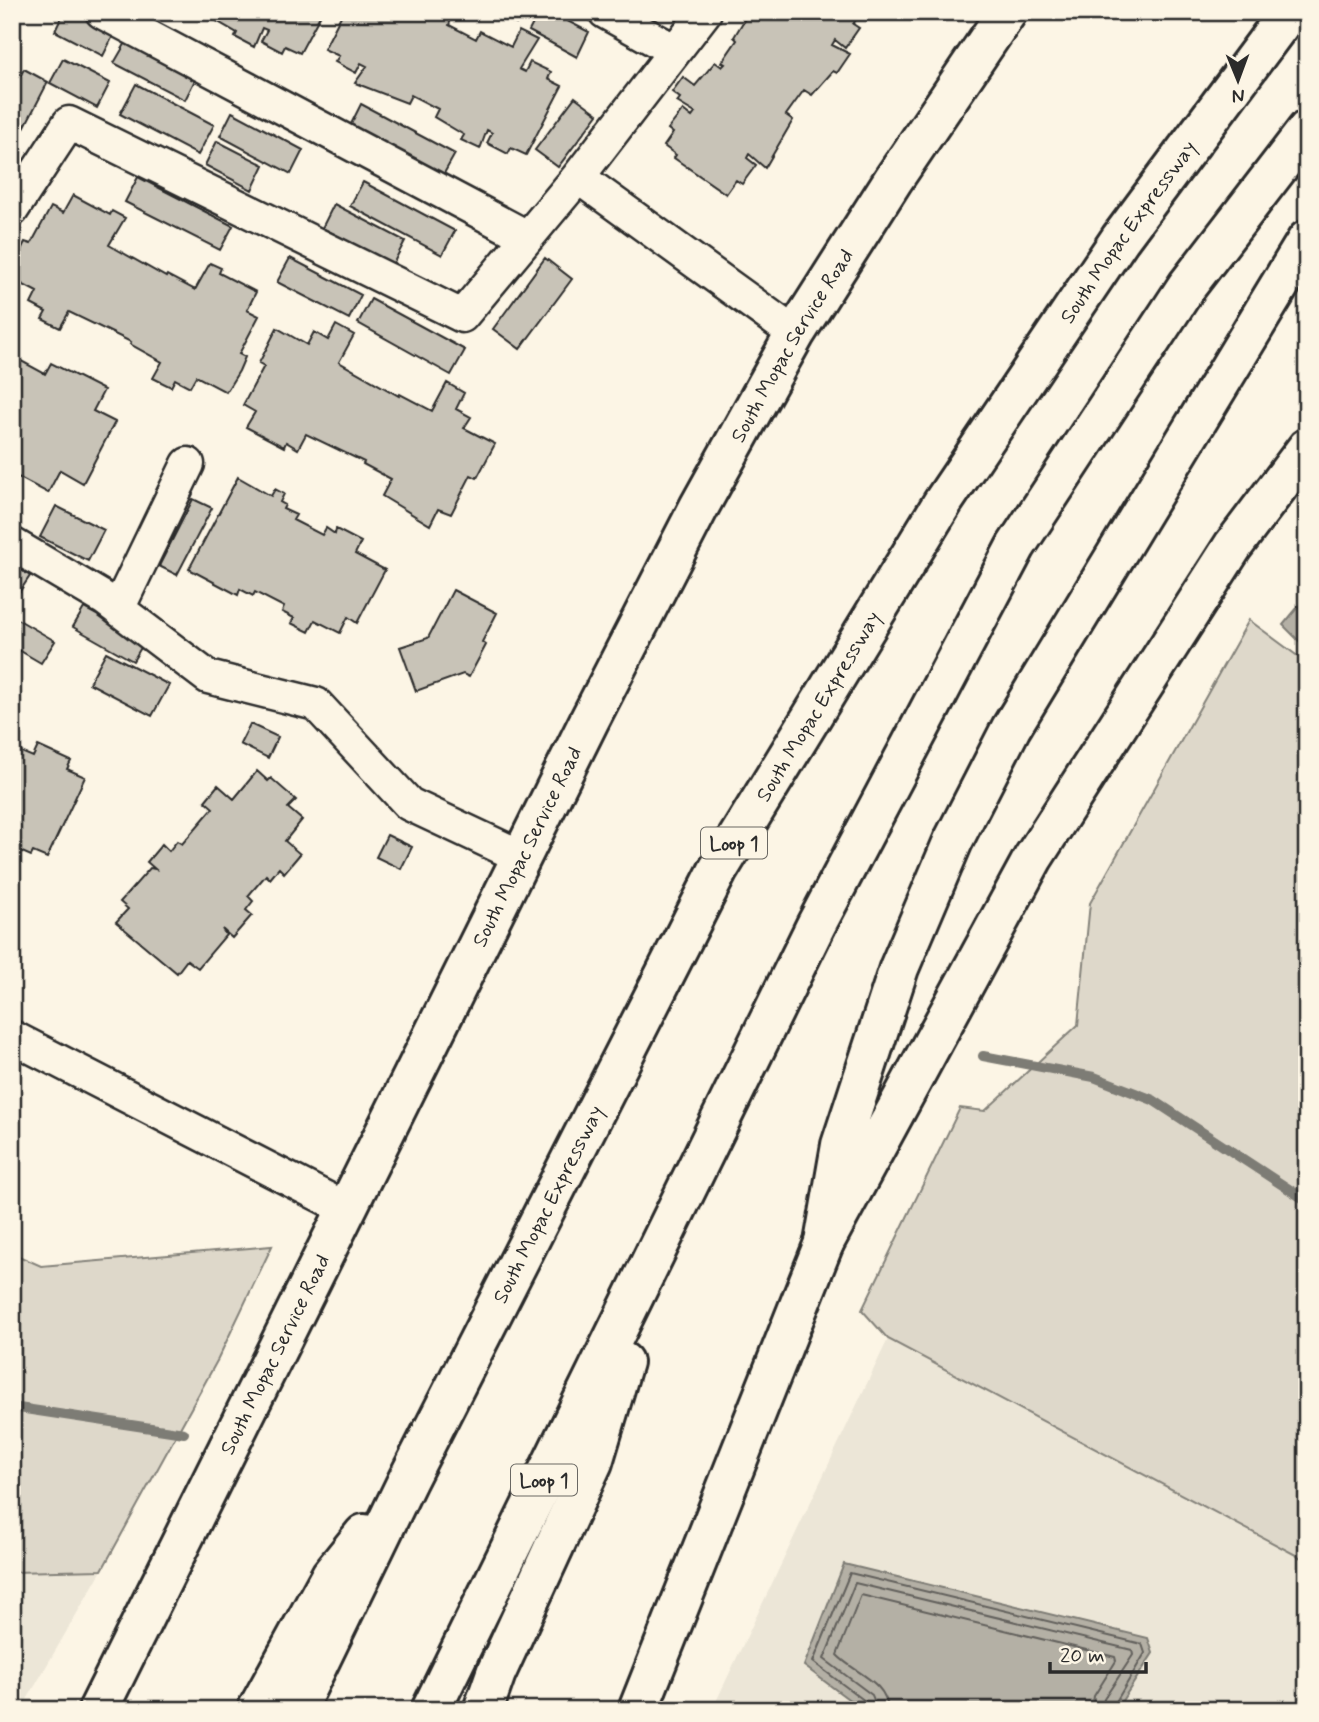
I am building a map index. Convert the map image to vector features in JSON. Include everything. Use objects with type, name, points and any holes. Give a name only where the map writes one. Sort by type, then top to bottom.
[{"type":"main road","name":"South Mopac Service Road","points":[[98,1710],[699,507],[795,334],[893,180],[1007,12]]},
{"type":"main road","name":"South Mopac Expressway","points":[[296,1710],[407,1481],[718,870],[943,502],[1120,239],[1289,12]]},
{"type":"main road","name":"Loop 1","points":[[431,1710],[816,925],[1016,546],[1187,286],[1307,130]]},
{"type":"main road","points":[[824,1243],[841,1144],[899,968],[953,841],[1011,728],[1307,240]]},
{"type":"main road","points":[[638,1710],[824,1243],[1033,858],[1233,546],[1307,448]]},
{"type":"main road","points":[[483,1710],[496,1672],[593,1462],[657,1250]]},
{"type":"main road","points":[[257,1710],[331,1575],[407,1481]]},
{"type":"lane","points":[[102,12],[527,237]]},
{"type":"lane","points":[[605,12],[676,51]]},
{"type":"lane","points":[[12,210],[69,123],[462,316],[578,177],[705,12]]},
{"type":"lane","points":[[578,177],[795,334]]},
{"type":"lane","points":[[118,608],[188,464]]},
{"type":"lane","points":[[12,544],[118,608],[208,677],[316,704],[409,804],[522,857]]},
{"type":"lane","points":[[12,1037],[347,1209]]},
{"type":"shaded area","points":[[1249,620],[1307,663],[1307,1561],[888,1339],[862,1310],[960,1108],[985,1111],[1078,1025],[1090,903]]},
{"type":"shaded area","points":[[272,1246],[218,1359],[102,1570],[12,1572],[12,1253],[41,1266]]},
{"type":"shaded area","points":[[888,1339],[1307,1561],[1307,1710],[712,1710]]},
{"type":"shaded area","points":[[102,1570],[21,1710],[12,1710],[12,1572]]},
{"type":"water","points":[[1307,596],[1307,649],[1283,625]]},
{"type":"water","points":[[844,1564],[1148,1638],[1153,1653],[1116,1710],[863,1710],[804,1666]]},
{"type":"building","points":[[64,12],[77,12],[115,32],[103,56],[55,31]]},
{"type":"building","points":[[210,12],[322,12],[300,53],[285,46],[282,52],[261,41],[267,30],[262,28],[254,47],[235,37],[237,33],[208,16]]},
{"type":"building","points":[[343,12],[443,12],[452,17],[449,25],[476,39],[480,31],[511,47],[519,31],[537,40],[519,69],[525,72],[530,62],[551,72],[548,79],[562,86],[526,155],[511,148],[508,154],[487,143],[492,133],[487,130],[480,149],[461,140],[464,135],[434,117],[438,109],[411,95],[407,103],[355,83],[367,66],[361,63],[356,73],[335,62],[339,56],[324,49]]},
{"type":"building","points":[[493,12],[522,12],[516,24]]},
{"type":"building","points":[[539,12],[550,12],[589,32],[577,57],[529,31]]},
{"type":"building","points":[[749,12],[862,12],[853,24],[859,28],[845,48],[835,40],[832,45],[850,54],[837,73],[833,71],[812,95],[804,90],[786,115],[793,120],[765,168],[749,154],[747,158],[756,165],[742,184],[736,180],[726,194],[674,158],[676,155],[664,146],[673,133],[668,129],[683,110],[692,117],[695,113],[677,102],[680,98],[672,92],[683,77],[695,86],[715,62],[722,67],[725,64],[722,62],[737,40],[734,37]]},
{"type":"building","points":[[128,39],[197,76],[185,100],[114,63]]},
{"type":"building","points":[[63,59],[110,83],[97,108],[50,83]]},
{"type":"building","points":[[24,69],[48,82],[12,151],[12,91]]},
{"type":"building","points":[[136,84],[214,125],[198,155],[120,114]]},
{"type":"building","points":[[575,97],[598,114],[558,167],[535,150]]},
{"type":"building","points":[[361,104],[455,154],[442,177],[349,128]]},
{"type":"building","points":[[232,112],[303,150],[291,174],[220,136]]},
{"type":"building","points":[[217,141],[264,165],[252,190],[205,165]]},
{"type":"building","points":[[138,177],[233,226],[220,250],[125,202]]},
{"type":"building","points":[[363,182],[455,231],[442,255],[350,206]]},
{"type":"building","points":[[73,195],[110,215],[112,211],[125,218],[109,245],[166,277],[167,275],[195,290],[210,263],[221,268],[219,273],[256,292],[247,310],[259,316],[239,354],[245,357],[239,371],[226,392],[196,376],[190,387],[175,379],[171,387],[153,378],[162,362],[130,344],[131,342],[69,312],[60,328],[42,319],[46,312],[31,304],[37,292],[12,279],[12,267],[25,242],[31,244],[51,207],[63,213]]},
{"type":"building","points":[[334,204],[405,241],[393,264],[322,228]]},
{"type":"building","points":[[290,258],[361,295],[349,319],[277,282]]},
{"type":"building","points":[[545,258],[572,279],[520,349],[493,329]]},
{"type":"building","points":[[371,299],[465,350],[451,375],[358,323]]},
{"type":"building","points":[[336,325],[354,335],[339,362],[399,396],[400,394],[432,411],[447,383],[464,393],[456,409],[471,417],[464,428],[495,444],[477,478],[471,475],[451,514],[438,509],[430,525],[382,496],[391,479],[363,464],[364,462],[306,434],[298,449],[286,442],[284,447],[246,427],[255,412],[243,405],[264,366],[259,363],[277,328],[307,345],[314,332],[328,340]]},
{"type":"building","points":[[12,356],[45,374],[51,363],[104,390],[93,411],[115,422],[83,483],[60,470],[48,493],[12,474]]},
{"type":"building","points":[[238,477],[271,496],[275,489],[284,494],[280,502],[285,505],[283,509],[296,515],[293,520],[322,535],[326,528],[335,534],[336,529],[361,542],[355,554],[385,570],[357,623],[348,617],[340,633],[315,620],[309,632],[291,623],[294,618],[282,612],[284,607],[255,592],[253,596],[240,589],[238,595],[189,569]]},
{"type":"building","points":[[193,499],[212,508],[177,575],[159,566]]},
{"type":"building","points":[[56,506],[104,530],[88,561],[40,537]]},
{"type":"building","points":[[12,564],[30,576],[16,597],[12,595]]},
{"type":"building","points":[[453,590],[497,613],[482,642],[486,645],[469,677],[463,674],[416,691],[400,647],[428,638]]},
{"type":"building","points":[[84,608],[145,641],[133,661],[73,627]]},
{"type":"building","points":[[12,616],[55,641],[41,663],[12,646]]},
{"type":"building","points":[[106,652],[169,685],[152,716],[89,683]]},
{"type":"building","points":[[250,724],[278,737],[268,758],[240,744]]},
{"type":"building","points":[[38,746],[71,761],[67,769],[85,777],[47,858],[33,852],[31,856],[20,851],[17,856],[12,854],[12,748],[33,757]]},
{"type":"building","points":[[257,771],[268,781],[271,778],[296,800],[288,808],[302,820],[285,841],[300,854],[284,873],[279,868],[270,879],[266,875],[248,896],[253,901],[246,910],[252,915],[232,938],[222,929],[226,935],[198,968],[187,960],[177,973],[116,922],[128,909],[120,902],[150,868],[155,869],[147,862],[162,844],[169,851],[177,841],[182,844],[213,808],[205,801],[218,785],[234,799]]},
{"type":"building","points":[[387,835],[412,847],[401,869],[376,857]]},
{"type":"waterway","points":[[983,1056],[1094,1077],[1153,1100],[1307,1201]]},
{"type":"waterway","points":[[12,1407],[184,1433]]}]
